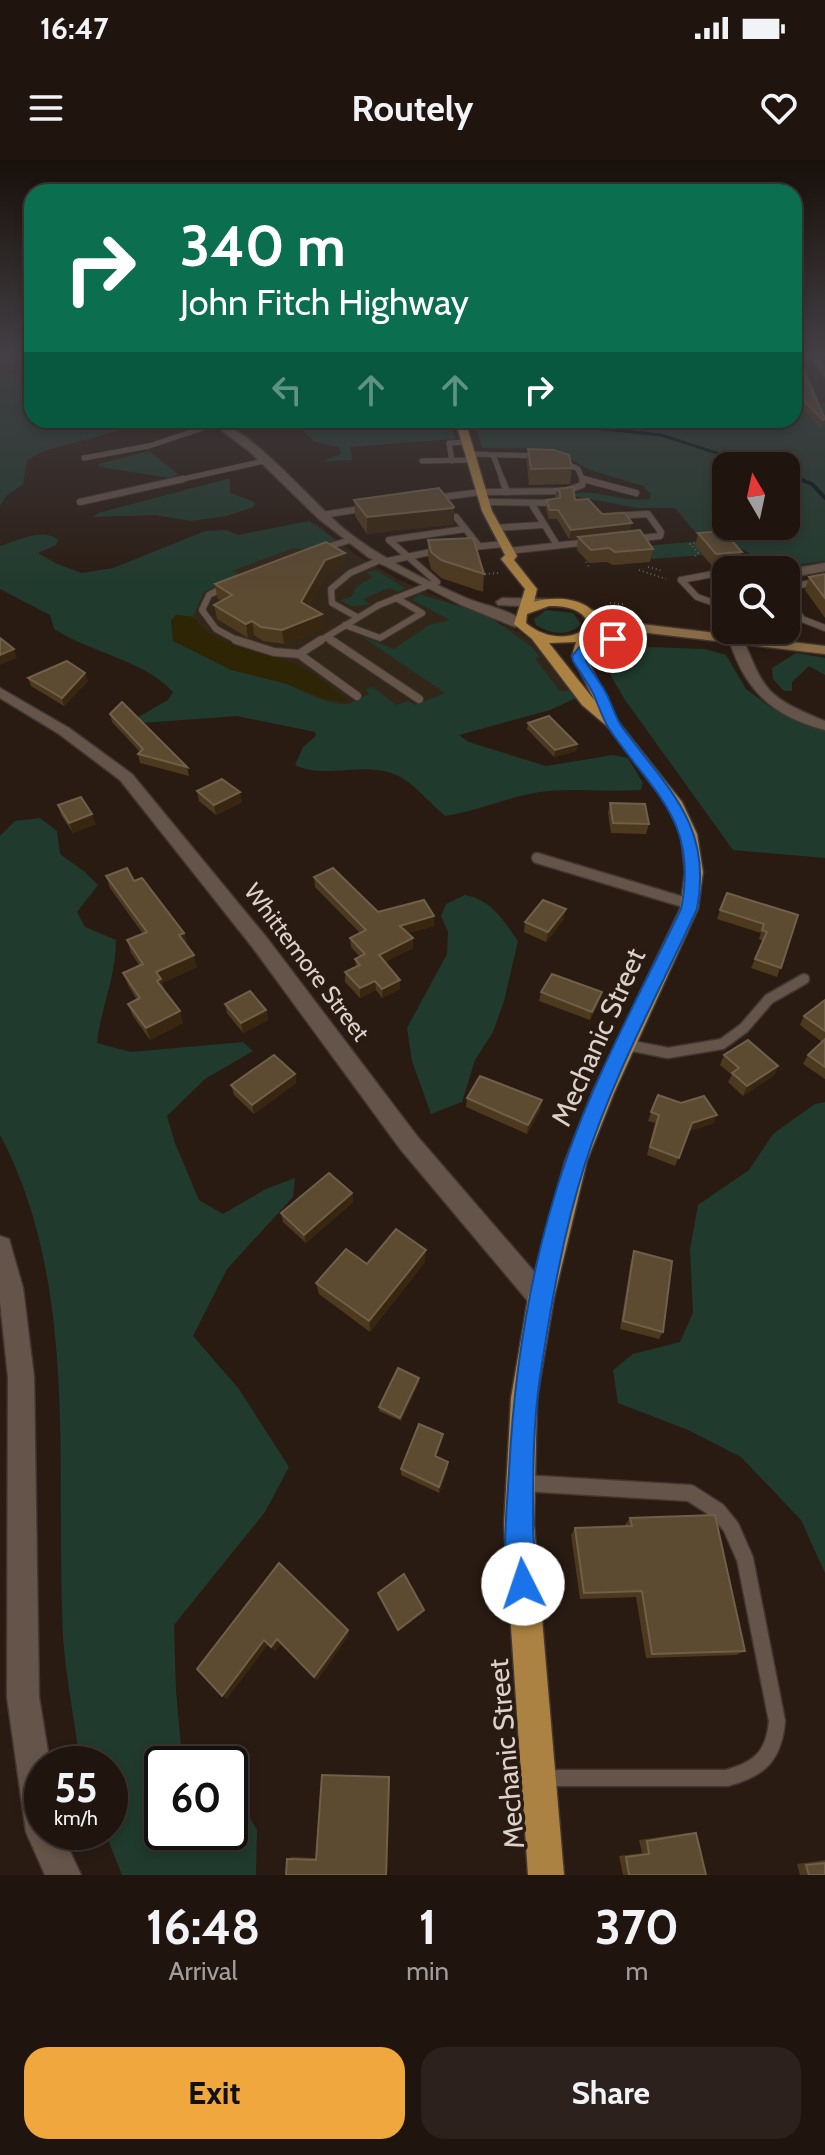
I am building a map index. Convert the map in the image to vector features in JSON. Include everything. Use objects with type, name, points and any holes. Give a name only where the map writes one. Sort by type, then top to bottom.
[{"type":"main road","points":[[464,434],[494,528],[507,550],[519,557],[552,592],[592,614],[629,627],[712,634]]},
{"type":"main road","points":[[507,550],[507,559],[532,592],[524,607]]},
{"type":"main road","points":[[524,607],[547,603],[576,606]]},
{"type":"main road","name":"Mechanic Street","points":[[524,607],[537,637],[587,702],[613,724]]},
{"type":"main road","points":[[579,656],[579,647],[596,622],[592,614]]},
{"type":"main road","points":[[537,637],[567,640],[588,636],[712,636]]},
{"type":"main road","points":[[579,656],[596,642],[628,637]]},
{"type":"main road","points":[[786,644],[825,650]]},
{"type":"main road","name":"Mechanic Street","points":[[546,1875],[520,1540],[524,1398],[541,1298],[576,1161],[690,904],[693,855],[682,818],[667,793],[613,724],[579,656]]},
{"type":"street","points":[[236,434],[269,460],[350,540],[382,561],[465,602],[499,612],[524,607]]},
{"type":"street","points":[[800,573],[824,571]]},
{"type":"street","points":[[434,588],[524,607]]},
{"type":"street","points":[[736,644],[758,688],[782,707],[825,726]]},
{"type":"street","name":"Whittemore Street","points":[[0,692],[64,731],[126,777],[260,943],[409,1143],[541,1298]]},
{"type":"street","points":[[0,1247],[11,1288],[21,1377],[24,1466],[21,1565],[23,1697],[30,1746]]},
{"type":"street","points":[[51,1850],[63,1875]]},
{"type":"lane","points":[[84,458],[149,446],[182,434]]},
{"type":"lane","points":[[452,461],[449,443],[466,442]]},
{"type":"lane","points":[[493,455],[507,492]]},
{"type":"lane","points":[[422,461],[452,461],[493,455],[546,457]]},
{"type":"lane","points":[[483,497],[507,492],[566,491],[582,485],[583,479],[578,469],[554,458]]},
{"type":"lane","points":[[80,502],[269,460]]},
{"type":"lane","points":[[583,479],[636,493]]},
{"type":"lane","points":[[425,500],[483,497],[554,503]]},
{"type":"lane","points":[[441,498],[446,505]]},
{"type":"lane","points":[[531,503],[557,545]]},
{"type":"lane","points":[[322,515],[379,506]]},
{"type":"lane","points":[[603,517],[648,514],[661,532],[660,536],[655,537],[624,539]]},
{"type":"lane","points":[[456,517],[479,546]]},
{"type":"lane","points":[[494,528],[542,525]]},
{"type":"lane","points":[[299,654],[357,617],[396,598],[434,588],[437,580],[388,541],[465,529]]},
{"type":"lane","points":[[307,554],[350,540]]},
{"type":"lane","points":[[357,617],[332,603],[331,589],[350,573],[382,561],[405,555],[479,546],[507,550],[596,541]]},
{"type":"lane","points":[[800,587],[824,571]]},
{"type":"lane","points":[[712,574],[681,580],[697,597],[712,602]]},
{"type":"lane","points":[[239,580],[206,598],[202,610],[207,622],[246,645],[299,654],[357,696]]},
{"type":"lane","points":[[345,625],[380,638],[422,613],[396,598]]},
{"type":"lane","points":[[800,616],[825,628]]},
{"type":"lane","points":[[327,638],[419,699]]},
{"type":"lane","points":[[537,858],[690,904]]},
{"type":"lane","points":[[627,1045],[668,1053],[722,1044],[744,1028],[769,999],[804,979]]},
{"type":"lane","points":[[520,1483],[690,1493],[708,1499],[723,1514],[737,1537],[745,1559],[777,1721],[776,1737],[769,1756],[753,1771],[727,1778],[538,1778]]},
{"type":"path","points":[[695,556],[698,553],[690,544],[702,542]]},
{"type":"path","points":[[586,562],[590,569]]},
{"type":"path","points":[[648,567],[663,571]]},
{"type":"path","points":[[639,570],[672,581]]},
{"type":"shaded area","points":[[315,523],[356,555],[397,579],[520,632],[540,648],[576,698],[550,710],[368,758],[336,733],[51,615]]},
{"type":"green space","points":[[0,434],[106,434],[44,451],[27,460],[23,484],[6,496],[0,506]]},
{"type":"green space","points":[[307,434],[454,434],[455,439],[350,447],[352,460],[324,461],[341,454],[339,447],[315,442]]},
{"type":"green space","points":[[478,434],[825,434],[825,561],[800,564],[800,556],[754,556],[728,540],[800,540],[800,452],[712,452],[712,538],[699,537],[675,508],[637,508],[569,495],[588,493],[639,500],[649,499],[651,494],[643,486],[590,470],[564,456],[534,449],[482,448]]},
{"type":"green space","points":[[149,451],[178,474],[170,478],[100,467],[98,464]]},
{"type":"green space","points":[[230,479],[230,493],[255,502],[254,507],[226,516],[191,521],[155,515],[93,517],[98,513]]},
{"type":"green space","points":[[309,521],[335,540],[306,550],[294,548],[232,571],[240,574],[204,592],[193,617],[175,615],[285,683],[330,702],[346,704],[355,701],[369,694],[366,689],[373,687],[396,705],[408,701],[415,705],[445,693],[361,636],[394,649],[429,625],[450,620],[412,600],[419,594],[487,615],[532,647],[540,657],[536,658],[537,661],[560,691],[571,691],[576,698],[550,710],[459,735],[469,742],[546,766],[613,755],[628,758],[643,783],[641,790],[543,792],[445,816],[408,782],[389,772],[362,769],[321,771],[295,765],[303,747],[316,736],[315,732],[237,716],[142,723],[138,717],[168,700],[173,692],[147,672],[54,629],[50,615],[0,589],[0,546],[30,536],[52,536],[58,540],[56,545],[38,553],[82,573],[113,568],[205,531],[226,530],[238,535]]},
{"type":"green space","points":[[701,541],[703,555],[652,559],[645,546]]},
{"type":"green space","points":[[375,570],[405,588],[399,592],[389,588],[363,599],[370,605],[351,606],[340,600],[351,597],[357,586],[373,577],[366,572]]},
{"type":"green space","points":[[546,610],[573,613],[581,624],[571,631],[559,633],[547,630],[536,625],[534,619]]},
{"type":"green space","points":[[621,646],[705,649],[726,655],[746,689],[772,708],[825,731],[825,858],[733,850],[625,700],[601,659],[608,650]]},
{"type":"green space","points":[[796,653],[825,658],[825,675],[809,666],[792,682],[792,691],[784,691],[773,679],[772,668]]},
{"type":"green space","points":[[40,818],[57,831],[60,854],[98,885],[77,912],[85,927],[116,940],[114,967],[97,1043],[131,1052],[243,1042],[253,1051],[205,1079],[167,1116],[199,1200],[223,1214],[266,1189],[295,1178],[293,1197],[227,1269],[193,1336],[239,1389],[289,1467],[265,1512],[174,1625],[181,1746],[144,1746],[144,1850],[248,1850],[248,1815],[257,1830],[256,1875],[122,1875],[112,1850],[128,1850],[128,1746],[77,1746],[63,1637],[61,1446],[53,1317],[42,1254],[25,1193],[0,1135],[0,836],[15,821]]},
{"type":"green space","points":[[465,895],[490,906],[518,941],[504,1001],[493,1032],[475,1060],[462,1102],[431,1114],[412,1061],[407,1028],[447,954],[448,932],[441,916],[446,904]]},
{"type":"green space","points":[[825,1102],[825,1573],[801,1520],[741,1457],[688,1430],[618,1403],[613,1370],[633,1354],[680,1342],[693,1313],[690,1249],[698,1205],[749,1170],[773,1134],[815,1104]]},
{"type":"sand","points":[[176,615],[193,617],[214,637],[226,643],[301,667],[350,702],[326,699],[287,684],[231,670],[173,641],[171,620]]},
{"type":"building","points":[[528,449],[554,450],[569,455],[572,468],[531,469]]},
{"type":"building","points":[[573,487],[575,500],[588,499],[602,514],[625,513],[632,523],[571,530],[558,510],[550,510],[546,500],[560,498],[560,492],[556,489]]},
{"type":"building","points":[[439,488],[453,508],[367,517],[354,500]]},
{"type":"building","points":[[640,530],[653,549],[591,550],[578,537]]},
{"type":"building","points":[[712,532],[712,540],[731,540],[742,552],[716,554],[698,533]]},
{"type":"building","points":[[473,538],[484,574],[441,560],[431,552],[428,540]]},
{"type":"building","points":[[326,542],[345,553],[325,560],[301,602],[322,614],[282,630],[261,627],[252,621],[246,624],[214,605],[232,595],[215,584]]},
{"type":"building","points":[[825,574],[825,598],[809,577]]},
{"type":"building","points":[[0,638],[14,649],[0,655]]},
{"type":"building","points":[[67,661],[85,673],[62,698],[28,678]]},
{"type":"building","points":[[122,702],[187,767],[138,754],[143,749],[110,714]]},
{"type":"building","points":[[549,716],[577,744],[555,750],[528,723]]},
{"type":"building","points":[[222,779],[240,792],[214,805],[197,791]]},
{"type":"building","points":[[81,797],[92,814],[69,823],[58,805]]},
{"type":"building","points":[[610,803],[645,804],[649,824],[613,823]]},
{"type":"building","points":[[127,868],[134,881],[142,878],[184,933],[179,935],[194,955],[156,972],[161,979],[157,981],[180,1011],[146,1028],[128,1004],[140,998],[123,973],[143,964],[127,940],[147,932],[106,876]]},
{"type":"building","points":[[333,868],[378,912],[424,900],[434,916],[400,926],[413,938],[379,955],[400,980],[382,989],[375,981],[360,988],[345,972],[360,965],[355,959],[365,954],[350,938],[366,930],[314,877]]},
{"type":"building","points":[[727,893],[798,915],[781,968],[755,959],[767,932],[762,930],[764,924],[720,910]]},
{"type":"building","points":[[543,900],[566,909],[548,932],[525,922]]},
{"type":"building","points":[[552,974],[602,992],[592,1012],[541,992]]},
{"type":"building","points":[[250,991],[266,1010],[241,1023],[225,1004]]},
{"type":"building","points":[[825,1000],[825,1031],[804,1016]]},
{"type":"building","points":[[825,1039],[825,1067],[808,1055]]},
{"type":"building","points":[[748,1040],[778,1066],[747,1086],[732,1073],[739,1068],[724,1055]]},
{"type":"building","points":[[274,1055],[295,1074],[252,1105],[231,1085]]},
{"type":"building","points":[[480,1076],[542,1100],[528,1125],[467,1098]]},
{"type":"building","points":[[658,1095],[681,1103],[704,1096],[717,1115],[692,1123],[679,1158],[650,1147],[659,1115],[651,1112]]},
{"type":"building","points":[[329,1173],[352,1193],[304,1235],[281,1213]]},
{"type":"building","points":[[396,1229],[426,1250],[369,1321],[316,1283],[346,1249],[367,1264]]},
{"type":"building","points":[[634,1251],[672,1261],[663,1332],[623,1321]]},
{"type":"building","points":[[398,1368],[419,1378],[400,1418],[379,1407]]},
{"type":"building","points":[[419,1424],[443,1434],[435,1456],[448,1462],[439,1487],[401,1469]]},
{"type":"building","points":[[715,1515],[745,1651],[652,1654],[642,1591],[584,1593],[575,1528],[632,1526],[630,1518]]},
{"type":"building","points":[[279,1563],[348,1630],[314,1677],[277,1639],[271,1647],[264,1640],[222,1696],[197,1669]]},
{"type":"building","points":[[404,1574],[424,1610],[398,1630],[378,1593]]},
{"type":"building","points":[[322,1775],[389,1777],[386,1875],[286,1875],[287,1859],[316,1860]]},
{"type":"building","points":[[696,1833],[706,1875],[629,1875],[626,1857],[649,1854],[647,1841]]},
{"type":"building","points":[[825,1863],[825,1875],[809,1875],[806,1865]]},
{"type":"waterway","points":[[652,434],[714,452]]},
{"type":"waterway","points":[[800,479],[805,481]]},
{"type":"waterway","points":[[800,479],[812,484],[825,498]]},
{"type":"route","points":[[523,1584],[519,1525],[524,1398],[541,1298],[560,1213],[576,1161],[603,1093],[689,909],[694,872],[689,834],[674,802],[613,724],[580,661],[579,656],[586,648],[596,642],[613,639]]}]
